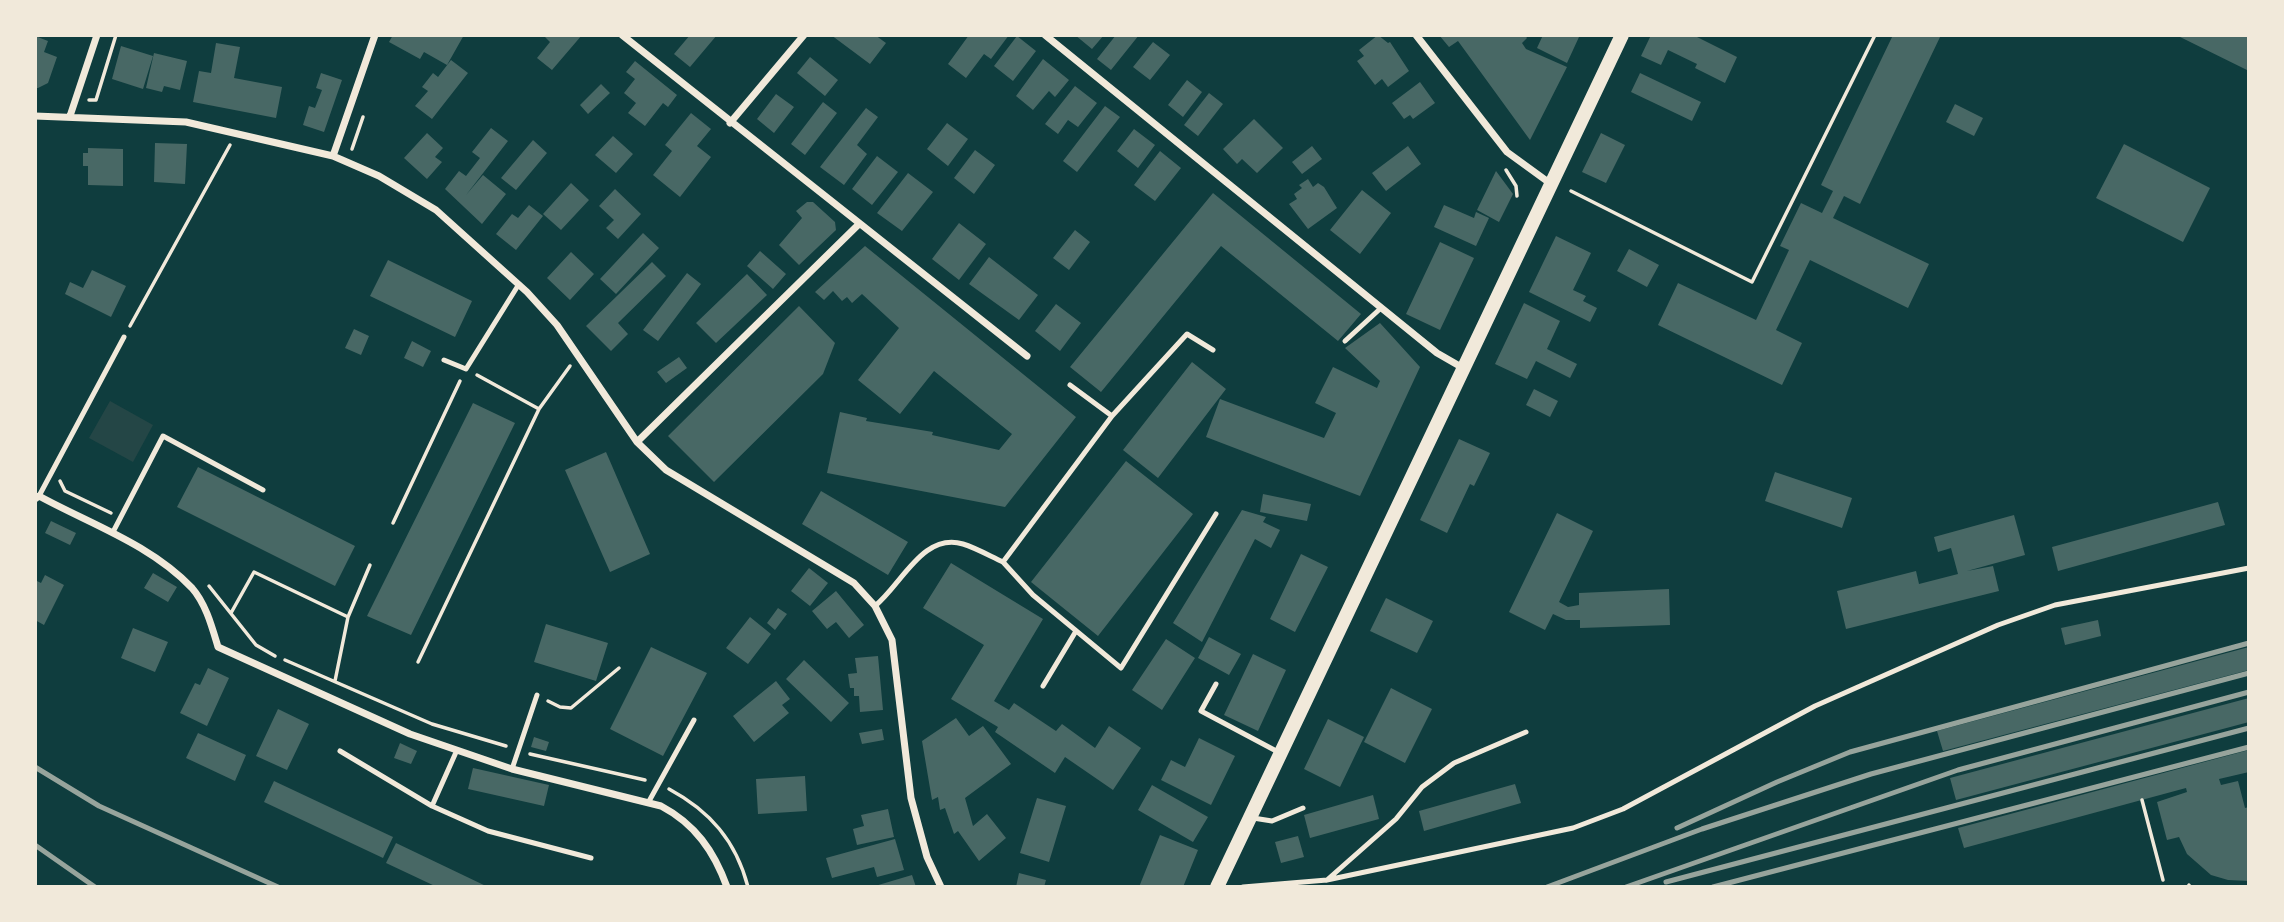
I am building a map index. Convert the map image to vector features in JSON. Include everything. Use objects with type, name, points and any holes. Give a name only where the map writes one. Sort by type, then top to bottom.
[{"type":"main road","points":[[1217,887],[1622,35]]},
{"type":"street","points":[[70,116],[97,35]]},
{"type":"street","points":[[333,156],[375,35]]},
{"type":"street","points":[[622,35],[858,225],[1027,356]]},
{"type":"street","points":[[730,123],[804,35]]},
{"type":"street","points":[[1045,35],[1437,353],[1464,368]]},
{"type":"street","points":[[1416,35],[1507,152],[1551,185]]},
{"type":"street","points":[[35,116],[186,122],[333,156],[379,176],[436,210],[519,284],[557,325],[636,442],[666,470],[854,583],[875,606],[892,640],[914,811],[927,857],[941,887]]},
{"type":"street","points":[[636,442],[858,225]]},
{"type":"street","points":[[37,498],[113,532],[158,559],[193,589],[209,617],[218,647],[410,734],[512,769],[648,803],[679,815],[695,830],[713,855],[727,887]]},
{"type":"lane","points":[[444,360],[466,369],[519,284]]},
{"type":"lane","points":[[1345,341],[1381,308]]},
{"type":"lane","points":[[1003,562],[1112,416],[1187,334],[1213,350]]},
{"type":"lane","points":[[37,498],[124,337]]},
{"type":"lane","points":[[1070,385],[1112,416]]},
{"type":"lane","points":[[113,532],[163,436],[263,490]]},
{"type":"lane","points":[[875,606],[892,592],[921,554],[946,542],[963,544],[1003,562],[1034,595],[1121,668],[1216,514]]},
{"type":"lane","points":[[1242,887],[1327,880],[1573,828],[1623,809],[1815,706],[1998,625],[2055,605],[2249,568]]},
{"type":"lane","points":[[1043,686],[1076,631]]},
{"type":"lane","points":[[1216,684],[1200,711],[1280,753]]},
{"type":"lane","points":[[512,769],[537,695]]},
{"type":"lane","points":[[648,803],[694,720]]},
{"type":"lane","points":[[1327,880],[1396,819],[1422,787],[1454,763],[1526,732]]},
{"type":"lane","points":[[432,806],[457,750]]},
{"type":"lane","points":[[340,751],[432,806],[488,831],[591,858]]},
{"type":"lane","points":[[1249,818],[1272,821],[1303,808]]},
{"type":"path","points":[[96,100],[116,35]]},
{"type":"path","points":[[1571,191],[1752,282],[1875,35]]},
{"type":"path","points":[[124,337],[236,134]]},
{"type":"path","points":[[418,662],[539,409],[565,370],[579,358]]},
{"type":"path","points":[[393,523],[466,369],[539,409]]},
{"type":"path","points":[[62,472],[60,480],[65,491],[121,518]]},
{"type":"path","points":[[335,681],[348,617],[370,565]]},
{"type":"path","points":[[231,613],[254,572],[348,617]]},
{"type":"path","points":[[203,580],[256,645],[335,681],[432,724],[518,750],[659,783],[687,799],[720,826],[748,887]]},
{"type":"path","points":[[537,695],[560,707],[571,708],[619,667]]},
{"type":"path","points":[[2142,800],[2162,880]]},
{"type":"shaded area","points":[[110,401],[153,425],[133,462],[89,438]]},
{"type":"building","points":[[393,35],[464,35],[447,65],[424,52],[420,59],[389,42]]},
{"type":"building","points":[[582,35],[552,70],[537,58],[550,42],[545,37]]},
{"type":"building","points":[[690,35],[717,35],[690,67],[674,54]]},
{"type":"building","points":[[831,35],[875,35],[886,43],[870,64]]},
{"type":"building","points":[[969,35],[1009,35],[991,59],[984,54],[966,78],[948,64]]},
{"type":"building","points":[[1075,35],[1104,35],[1092,49]]},
{"type":"building","points":[[1116,35],[1139,35],[1111,70],[1097,59]]},
{"type":"building","points":[[1378,35],[1390,42],[1409,71],[1388,87],[1382,79],[1375,85],[1357,61],[1364,56],[1359,50]]},
{"type":"building","points":[[1439,35],[1525,35],[1527,38],[1522,43],[1526,49],[1567,67],[1530,140],[1458,41],[1449,47]]},
{"type":"building","points":[[1543,35],[1579,37],[1567,63],[1537,48]]},
{"type":"building","points":[[1651,35],[1693,35],[1737,57],[1725,83],[1695,68],[1697,64],[1668,50],[1661,65],[1641,56]]},
{"type":"building","points":[[1893,35],[1941,35],[1860,204],[1844,196],[1833,218],[1929,264],[1908,308],[1810,260],[1776,330],[1802,343],[1782,385],[1658,325],[1678,283],[1756,320],[1789,250],[1780,246],[1801,203],[1822,213],[1833,191],[1821,185]]},
{"type":"building","points":[[2176,35],[2249,35],[2249,71]]},
{"type":"building","points":[[35,36],[48,41],[44,52],[57,57],[48,83],[38,88],[35,88]]},
{"type":"building","points":[[1017,36],[1036,51],[1013,81],[994,66]]},
{"type":"building","points":[[1153,42],[1170,55],[1150,80],[1133,67]]},
{"type":"building","points":[[216,43],[240,47],[234,78],[282,87],[276,118],[193,102],[199,71],[211,73]]},
{"type":"building","points":[[121,46],[153,56],[143,89],[112,79]]},
{"type":"building","points":[[154,53],[187,61],[180,90],[164,86],[162,92],[146,88]]},
{"type":"building","points":[[810,57],[838,80],[825,96],[797,73]]},
{"type":"building","points":[[1043,59],[1069,80],[1055,97],[1049,91],[1033,110],[1016,96]]},
{"type":"building","points":[[451,60],[468,73],[432,119],[415,106],[428,91],[422,87],[433,73],[438,77]]},
{"type":"building","points":[[635,61],[677,95],[668,107],[663,103],[645,126],[628,113],[636,103],[624,93],[635,79],[626,72]]},
{"type":"building","points":[[321,73],[342,80],[324,132],[303,125],[309,106],[315,108],[322,90],[316,88]]},
{"type":"building","points":[[1640,73],[1701,102],[1692,121],[1631,92]]},
{"type":"building","points":[[1187,80],[1202,92],[1183,117],[1168,105]]},
{"type":"building","points":[[1420,82],[1435,103],[1413,119],[1410,115],[1404,119],[1392,103]]},
{"type":"building","points":[[601,84],[610,93],[588,114],[580,105]]},
{"type":"building","points":[[1075,86],[1097,103],[1078,127],[1068,120],[1058,134],[1045,124]]},
{"type":"building","points":[[1209,93],[1223,104],[1198,136],[1184,125]]},
{"type":"building","points":[[776,94],[794,107],[774,133],[757,119]]},
{"type":"building","points":[[823,102],[837,113],[805,155],[791,144]]},
{"type":"building","points":[[1955,104],[1983,118],[1974,136],[1946,122]]},
{"type":"building","points":[[1105,106],[1120,117],[1077,172],[1063,161]]},
{"type":"building","points":[[866,108],[878,117],[857,145],[867,154],[844,185],[820,167]]},
{"type":"building","points":[[691,113],[711,129],[697,146],[711,157],[680,197],[653,175],[672,151],[665,145]]},
{"type":"building","points":[[1254,119],[1283,148],[1257,173],[1242,159],[1237,164],[1223,149]]},
{"type":"building","points":[[947,123],[968,139],[948,166],[927,149]]},
{"type":"building","points":[[491,128],[508,141],[466,195],[483,175],[506,194],[482,224],[445,189],[459,171],[466,176],[480,158],[472,152]]},
{"type":"building","points":[[1134,129],[1155,145],[1138,168],[1117,151]]},
{"type":"building","points":[[427,133],[443,148],[435,157],[442,162],[427,179],[404,158]]},
{"type":"building","points":[[1601,133],[1625,145],[1606,183],[1582,172]]},
{"type":"building","points":[[613,136],[633,154],[616,173],[595,155]]},
{"type":"building","points":[[533,140],[547,153],[516,190],[501,178]]},
{"type":"building","points":[[155,143],[187,144],[185,184],[154,182]]},
{"type":"building","points":[[2124,144],[2210,188],[2183,242],[2096,198]]},
{"type":"building","points":[[1312,146],[1322,159],[1302,174],[1292,162]]},
{"type":"building","points":[[1408,146],[1421,164],[1386,191],[1372,173]]},
{"type":"building","points":[[88,148],[123,149],[123,186],[88,185],[88,166],[83,166],[83,153],[88,153]]},
{"type":"building","points":[[975,150],[995,165],[974,194],[954,178]]},
{"type":"building","points":[[1160,151],[1181,168],[1155,201],[1134,185]]},
{"type":"building","points":[[877,156],[898,172],[872,205],[852,189]]},
{"type":"building","points":[[1496,171],[1513,194],[1499,222],[1477,210]]},
{"type":"building","points":[[908,173],[933,192],[902,231],[877,213]]},
{"type":"building","points":[[1308,179],[1313,187],[1318,183],[1324,187],[1337,208],[1308,229],[1289,204],[1297,199],[1294,194],[1302,188],[1299,185]]},
{"type":"building","points":[[571,183],[589,200],[561,230],[543,214]]},
{"type":"building","points":[[615,189],[641,214],[618,239],[606,228],[614,220],[599,206]]},
{"type":"building","points":[[1362,190],[1391,213],[1360,254],[1330,230]]},
{"type":"building","points":[[1213,193],[1361,314],[1338,341],[1221,246],[1101,392],[1070,367]]},
{"type":"building","points":[[807,202],[813,202],[835,222],[836,230],[799,265],[779,245],[802,218],[796,211]]},
{"type":"building","points":[[529,205],[543,216],[516,250],[496,234],[512,214],[518,218]]},
{"type":"building","points":[[1444,205],[1474,218],[1476,212],[1489,218],[1476,246],[1434,227]]},
{"type":"building","points":[[959,223],[986,244],[959,280],[932,259]]},
{"type":"building","points":[[1075,230],[1090,242],[1069,270],[1053,258]]},
{"type":"building","points":[[643,233],[659,248],[616,294],[600,279]]},
{"type":"building","points":[[1556,236],[1591,253],[1573,290],[1586,296],[1583,301],[1597,308],[1590,322],[1529,292]]},
{"type":"building","points":[[1440,242],[1474,258],[1440,330],[1406,314]]},
{"type":"building","points":[[865,246],[1076,417],[1005,507],[827,473],[840,412],[867,418],[866,421],[933,432],[932,435],[999,450],[1012,434],[934,371],[900,414],[858,380],[899,328],[862,294],[852,303],[847,297],[842,301],[833,291],[824,300],[815,292]]},
{"type":"building","points":[[1629,249],[1659,265],[1647,287],[1617,271]]},
{"type":"building","points":[[760,251],[786,274],[773,289],[747,266]]},
{"type":"building","points":[[571,252],[594,274],[570,300],[547,278]]},
{"type":"building","points":[[989,257],[1038,295],[1019,320],[969,284]]},
{"type":"building","points":[[388,260],[472,301],[455,337],[370,296]]},
{"type":"building","points":[[652,262],[666,276],[618,323],[628,334],[611,351],[586,326]]},
{"type":"building","points":[[92,270],[126,286],[111,317],[65,294],[70,282],[83,288]]},
{"type":"building","points":[[687,273],[701,284],[658,341],[643,330]]},
{"type":"building","points":[[747,274],[767,295],[716,343],[696,323]]},
{"type":"building","points":[[1524,303],[1560,321],[1547,349],[1577,364],[1570,378],[1536,361],[1527,379],[1495,364]]},
{"type":"building","points":[[1056,304],[1081,323],[1060,351],[1035,331]]},
{"type":"building","points":[[799,306],[835,343],[823,374],[714,482],[668,436]]},
{"type":"building","points":[[1380,323],[1420,367],[1360,496],[1206,437],[1220,399],[1324,438],[1336,413],[1315,403],[1333,367],[1377,388],[1380,381],[1345,348]]},
{"type":"building","points":[[354,329],[369,336],[361,355],[345,348]]},
{"type":"building","points":[[412,341],[431,351],[423,367],[404,358]]},
{"type":"building","points":[[679,357],[687,368],[666,383],[657,372]]},
{"type":"building","points":[[1192,362],[1226,389],[1158,478],[1123,450]]},
{"type":"building","points":[[1534,389],[1558,401],[1550,417],[1526,405]]},
{"type":"building","points":[[473,403],[515,423],[411,635],[367,616]]},
{"type":"building","points":[[1459,439],[1490,453],[1474,486],[1470,484],[1447,533],[1420,520]]},
{"type":"building","points":[[606,452],[650,554],[610,572],[565,470]]},
{"type":"building","points":[[1126,461],[1193,514],[1098,636],[1031,582]]},
{"type":"building","points":[[198,467],[355,546],[335,586],[177,507]]},
{"type":"building","points":[[1775,472],[1852,498],[1842,528],[1765,501]]},
{"type":"building","points":[[821,491],[908,542],[888,575],[802,524]]},
{"type":"building","points":[[1263,494],[1311,504],[1307,521],[1260,512]]},
{"type":"building","points":[[2218,502],[2225,525],[2058,571],[2052,547]]},
{"type":"building","points":[[1242,510],[1266,517],[1263,522],[1280,530],[1271,548],[1255,539],[1202,642],[1173,623]]},
{"type":"building","points":[[1557,513],[1593,531],[1559,602],[1568,607],[1579,605],[1579,593],[1669,589],[1670,625],[1580,628],[1580,620],[1566,620],[1553,614],[1545,630],[1509,612]]},
{"type":"building","points":[[2014,515],[2025,555],[1967,571],[1993,566],[1999,591],[1846,629],[1837,591],[1916,571],[1919,584],[1958,574],[1951,548],[1938,552],[1934,537]]},
{"type":"building","points":[[51,521],[76,533],[70,545],[45,533]]},
{"type":"building","points":[[1301,554],[1328,567],[1295,632],[1270,619]]},
{"type":"building","points":[[951,563],[1043,619],[994,701],[1009,710],[1014,703],[1056,731],[1062,724],[1095,748],[1109,726],[1141,748],[1113,790],[1065,757],[1055,773],[995,732],[998,727],[951,699],[984,645],[923,608]]},
{"type":"building","points":[[809,568],[828,583],[810,606],[791,591]]},
{"type":"building","points":[[153,573],[177,587],[168,602],[144,588]]},
{"type":"building","points":[[45,575],[64,585],[44,625],[35,620],[35,580],[41,583]]},
{"type":"building","points":[[836,591],[864,625],[849,638],[836,622],[827,629],[812,611]]},
{"type":"building","points":[[1386,598],[1433,621],[1417,653],[1370,631]]},
{"type":"building","points":[[778,608],[787,614],[775,630],[767,623]]},
{"type":"building","points":[[750,617],[771,634],[748,664],[726,648]]},
{"type":"building","points":[[2098,620],[2101,636],[2065,645],[2061,628]]},
{"type":"building","points":[[546,624],[608,643],[596,681],[534,662]]},
{"type":"building","points":[[133,628],[168,642],[155,672],[121,658]]},
{"type":"building","points":[[1209,637],[1241,654],[1229,675],[1198,658]]},
{"type":"building","points":[[1166,639],[1195,658],[1162,710],[1132,690]]},
{"type":"building","points":[[651,647],[707,673],[663,756],[610,729]]},
{"type":"building","points":[[2249,647],[2249,670],[1943,751],[1937,731]]},
{"type":"building","points":[[1253,654],[1286,670],[1258,731],[1224,715]]},
{"type":"building","points":[[878,656],[883,710],[860,712],[859,696],[854,696],[854,688],[850,688],[848,674],[857,673],[855,658]]},
{"type":"building","points":[[804,660],[849,703],[831,722],[786,679]]},
{"type":"building","points":[[208,668],[229,678],[207,726],[180,713],[195,683],[200,685]]},
{"type":"building","points":[[776,681],[790,699],[782,705],[789,713],[754,742],[733,716]]},
{"type":"building","points":[[1391,688],[1432,709],[1405,763],[1364,742]]},
{"type":"building","points":[[2249,698],[2249,722],[1956,800],[1950,778]]},
{"type":"building","points":[[278,709],[309,724],[287,770],[256,756]]},
{"type":"building","points":[[956,718],[969,736],[983,726],[1011,764],[965,798],[973,826],[987,814],[1006,838],[979,861],[958,831],[954,834],[945,808],[940,810],[938,797],[932,800],[922,741]]},
{"type":"building","points":[[1328,719],[1364,737],[1340,787],[1304,769]]},
{"type":"building","points":[[882,729],[884,740],[862,744],[859,733]]},
{"type":"building","points":[[198,733],[246,755],[235,781],[186,758]]},
{"type":"building","points":[[534,737],[549,742],[546,751],[531,747]]},
{"type":"building","points":[[1199,738],[1235,756],[1211,805],[1161,780],[1171,760],[1185,767]]},
{"type":"building","points":[[400,743],[417,751],[411,764],[394,758]]},
{"type":"building","points":[[2249,750],[2249,772],[2219,779],[2221,785],[2238,781],[2245,808],[2249,807],[2249,881],[2228,880],[2211,875],[2187,854],[2179,837],[2167,840],[2157,802],[2187,792],[2186,788],[1964,848],[1958,828]]},
{"type":"building","points":[[473,768],[549,785],[544,806],[468,789]]},
{"type":"building","points":[[805,776],[807,811],[758,814],[756,779]]},
{"type":"building","points":[[274,781],[393,837],[383,858],[264,802]]},
{"type":"building","points":[[1515,784],[1521,803],[1424,831],[1419,811]]},
{"type":"building","points":[[1152,785],[1208,817],[1193,842],[1138,810]]},
{"type":"building","points":[[1373,795],[1379,819],[1310,838],[1304,815]]},
{"type":"building","points":[[1037,798],[1066,806],[1049,862],[1020,853]]},
{"type":"building","points":[[888,809],[894,837],[857,845],[853,829],[864,826],[861,815]]},
{"type":"building","points":[[1160,835],[1198,850],[1183,887],[1139,887]]},
{"type":"building","points":[[1298,836],[1304,857],[1281,863],[1275,842]]},
{"type":"building","points":[[895,839],[904,870],[877,877],[874,867],[832,878],[826,858]]},
{"type":"building","points":[[396,843],[488,887],[437,887],[386,863]]},
{"type":"building","points":[[1019,873],[1046,880],[1044,887],[1016,887]]},
{"type":"building","points":[[912,875],[916,887],[875,887],[875,886]]},
{"type":"railway","points":[[1677,828],[1850,752],[2249,643]]},
{"type":"railway","points":[[1547,887],[1702,829],[1871,774],[2249,673]]},
{"type":"railway","points":[[1626,887],[1958,770],[2249,692]]},
{"type":"railway","points":[[1666,882],[2249,728]]},
{"type":"railway","points":[[1713,887],[2249,747]]},
{"type":"railway","points":[[35,767],[99,806],[278,887]]},
{"type":"railway","points":[[35,845],[95,887]]}]
